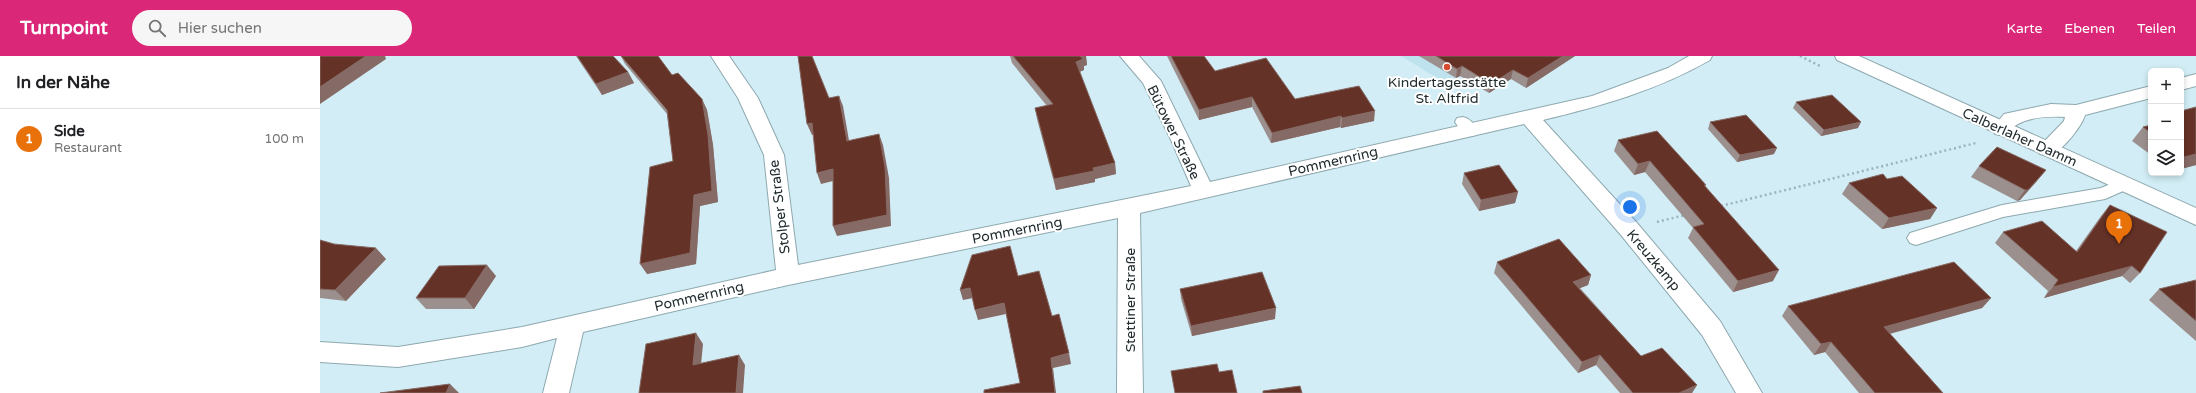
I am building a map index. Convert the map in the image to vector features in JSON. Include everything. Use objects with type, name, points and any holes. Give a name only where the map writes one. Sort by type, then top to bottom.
[{"type":"street","name":"Stolper Straße","points":[[720,56],[748,98],[774,155],[788,276]]},
{"type":"street","name":"Bütower Straße","points":[[1128,56],[1150,81],[1181,140],[1203,190]]},
{"type":"street","name":"Pommernring","points":[[320,352],[398,357],[522,337],[788,276],[1129,208],[1467,126],[1530,118],[1597,101],[1675,72],[1702,56]]},
{"type":"street","name":"Calberlaher Damm","points":[[1844,56],[2196,217]]},
{"type":"street","points":[[2184,83],[2196,80]]},
{"type":"street","points":[[2002,129],[2011,119],[2051,110],[2076,111],[2148,93]]},
{"type":"street","points":[[2046,149],[2074,123],[2076,111]]},
{"type":"street","name":"Kreuzkamp","points":[[1530,118],[1629,229],[1711,328],[1749,393]]},
{"type":"street","name":"Stettiner Straße","points":[[1129,208],[1131,286],[1130,393]]},
{"type":"street","points":[[556,393],[573,325]]},
{"type":"lane","points":[[1916,238],[2002,211],[2105,193],[2124,184]]},
{"type":"path","points":[[1713,208],[1990,139],[2002,129]]},
{"type":"path","points":[[1629,229],[1690,214]]},
{"type":"shaded area","name":"Kindertagesstätte St. Altfrid","points":[[1401,56],[1491,56],[1447,84]]},
{"type":"building","points":[[320,56],[366,56],[320,87]]},
{"type":"building","points":[[577,56],[613,56],[628,72],[596,84]]},
{"type":"building","points":[[621,56],[658,56],[672,75],[678,73],[702,99],[708,135],[712,191],[694,195],[690,253],[640,264],[650,167],[673,161],[667,110]]},
{"type":"building","points":[[798,56],[812,56],[829,98],[839,96],[847,141],[879,134],[885,167],[887,215],[833,226],[833,169],[817,173],[812,123],[807,124]]},
{"type":"building","points":[[1013,56],[1080,56],[1083,59],[1076,62],[1115,163],[1093,168],[1094,171],[1054,179],[1035,108],[1053,104]]},
{"type":"building","points":[[1171,56],[1204,56],[1215,71],[1266,58],[1295,99],[1359,86],[1375,111],[1342,118],[1341,116],[1272,133],[1252,97],[1199,110]]},
{"type":"building","points":[[1436,56],[1563,56],[1528,78],[1513,70],[1491,84],[1462,66],[1457,69]]},
{"type":"building","points":[[1832,95],[1861,122],[1824,130],[1796,102]]},
{"type":"building","points":[[2196,107],[2196,154],[2184,157],[2184,118],[2184,110]]},
{"type":"building","points":[[1746,115],[1777,148],[1740,155],[1710,122]]},
{"type":"building","points":[[2148,126],[2148,131],[2143,127]]},
{"type":"building","points":[[1657,131],[1706,185],[1704,185],[1779,270],[1738,281],[1693,227],[1704,224],[1650,161],[1638,164],[1618,140]]},
{"type":"building","points":[[1997,147],[2046,170],[2028,190],[2025,190],[1979,166]]},
{"type":"building","points":[[1499,165],[1518,192],[1481,200],[1464,173]]},
{"type":"building","points":[[1883,174],[1887,179],[1902,176],[1937,208],[1889,218],[1849,183]]},
{"type":"building","points":[[2110,205],[2167,232],[2140,273],[2132,266],[2053,287],[2058,280],[2003,232],[2042,221],[2077,252]]},
{"type":"building","points":[[1559,239],[1591,275],[1573,282],[1641,356],[1662,348],[1697,385],[1679,393],[1633,393],[1600,355],[1582,362],[1497,262]]},
{"type":"building","points":[[320,240],[334,244],[376,248],[335,290],[320,289]]},
{"type":"building","points":[[1010,246],[1018,276],[1039,271],[1052,316],[1059,314],[1069,353],[1051,358],[1055,393],[984,393],[984,390],[1020,383],[1004,303],[975,310],[970,288],[960,290],[972,255]]},
{"type":"building","points":[[1954,262],[1991,298],[1884,327],[1943,393],[1875,393],[1831,342],[1821,344],[1788,306]]},
{"type":"building","points":[[487,265],[465,298],[416,298],[439,266]]},
{"type":"building","points":[[1262,272],[1276,308],[1191,326],[1180,289]]},
{"type":"building","points":[[2196,280],[2196,321],[2159,289]]},
{"type":"building","points":[[696,333],[693,365],[739,355],[736,393],[639,393],[646,344]]},
{"type":"building","points":[[1217,364],[1219,372],[1232,370],[1237,393],[1175,393],[1171,371]]},
{"type":"building","points":[[450,384],[446,393],[380,393]]},
{"type":"building","points":[[1300,386],[1302,393],[1263,393],[1263,391]]},
{"type":"place","name":"Kindertagesstätte St. Altfrid","points":[[1447,67]]},
{"type":"place","name":"Side","points":[[2119,244]]}]
